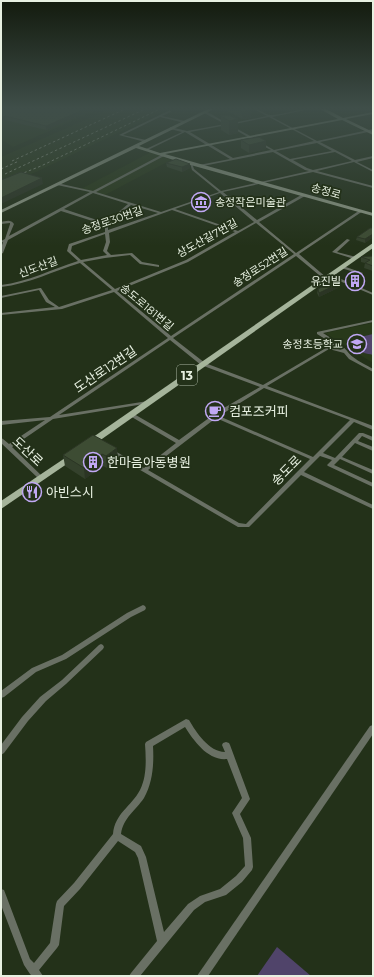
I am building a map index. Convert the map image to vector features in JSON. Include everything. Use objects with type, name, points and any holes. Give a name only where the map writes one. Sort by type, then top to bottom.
[{"type":"main road","points":[[1,212],[118,155]]},
{"type":"main road","name":"송정로","points":[[163,155],[191,164],[373,215]]},
{"type":"main road","name":"13","points":[[1,506],[41,478],[97,443],[150,402],[373,245]]},
{"type":"street","points":[[1,242],[62,210],[160,155]]},
{"type":"street","points":[[226,155],[232,159]]},
{"type":"street","points":[[199,166],[255,155]]},
{"type":"street","points":[[280,155],[310,171],[373,187]]},
{"type":"street","points":[[290,160],[318,155]]},
{"type":"street","points":[[342,155],[373,171]]},
{"type":"street","name":"송정로30번길","points":[[69,247],[78,241],[221,192],[259,182],[373,157]]},
{"type":"street","points":[[191,164],[193,169],[296,255],[328,277],[372,293]]},
{"type":"street","name":"송정로30번길","points":[[58,184],[93,192],[162,213]]},
{"type":"street","name":"상도산길7번길","points":[[1,314],[62,308],[114,291],[182,263],[304,195]]},
{"type":"street","points":[[108,256],[105,251],[107,246],[106,224],[130,204]]},
{"type":"street","points":[[172,209],[237,232]]},
{"type":"street","points":[[62,210],[106,224]]},
{"type":"street","name":"송정로52번길","points":[[170,338],[361,211]]},
{"type":"street","points":[[1,223],[11,222],[12,224],[1,253]]},
{"type":"street","points":[[348,240],[338,246],[334,252],[355,258]]},
{"type":"street","name":"송도로181번길","points":[[69,247],[71,253],[80,262],[203,364]]},
{"type":"street","points":[[80,262],[108,256],[131,254],[141,262],[158,266]]},
{"type":"street","name":"신도산길","points":[[1,286],[18,284],[80,262]]},
{"type":"street","points":[[342,267],[361,273]]},
{"type":"street","points":[[1,297],[40,289],[47,301],[53,306],[62,308]]},
{"type":"street","points":[[373,322],[319,333],[332,341],[332,347],[335,351],[345,351],[351,358],[373,371]]},
{"type":"street","name":"도산로12번길","points":[[52,418],[170,338]]},
{"type":"street","points":[[144,470],[215,416],[263,386],[332,347]]},
{"type":"street","points":[[203,364],[373,428]]},
{"type":"street","name":"도산로12번길","points":[[1,423],[52,418],[150,402]]},
{"type":"street","points":[[132,415],[180,443]]},
{"type":"street","points":[[215,416],[314,459]]},
{"type":"street","points":[[8,447],[52,418]]},
{"type":"street","name":"송도로","points":[[107,449],[238,525],[247,526],[353,420]]},
{"type":"street","points":[[373,439],[361,434],[338,459],[330,465],[373,485]]},
{"type":"street","name":"도산로","points":[[1,440],[41,478]]},
{"type":"street","points":[[354,442],[373,449]]},
{"type":"street","points":[[319,454],[338,459],[373,472]]},
{"type":"street","points":[[300,472],[373,507]]},
{"type":"street","points":[[1,695],[34,670],[64,657],[129,614],[143,608]]},
{"type":"street","points":[[1,751],[25,719],[43,699],[64,682],[100,647]]},
{"type":"street","points":[[1,893],[27,962],[36,973],[54,946],[60,904],[117,836],[116,826],[145,788],[150,761],[149,744],[186,722],[196,738],[209,749],[219,756],[229,755]]},
{"type":"street","points":[[202,976],[373,728]]},
{"type":"street","points":[[134,976],[191,907],[203,899],[222,892],[239,879],[249,867],[247,838],[236,813],[246,799],[226,745]]},
{"type":"street","points":[[117,836],[138,849],[142,857],[162,942]]},
{"type":"shaded area","points":[[6,155],[72,155],[36,172],[1,185],[1,157]]},
{"type":"shaded area","points":[[146,155],[157,155],[171,160],[103,196],[81,189]]},
{"type":"shaded area","name":"송정초등학교","points":[[373,323],[373,363],[325,333]]},
{"type":"shaded area","points":[[373,334],[373,355],[364,353],[357,348],[361,347],[362,344],[356,338]]},
{"type":"shaded area","points":[[277,947],[311,976],[257,976]]},
{"type":"building","points":[[176,159],[190,164],[182,167],[166,163]]},
{"type":"building","points":[[21,172],[42,178],[1,198],[1,180]]},
{"type":"building","points":[[370,228],[373,228],[373,234],[365,239],[357,237]]},
{"type":"building","points":[[373,256],[373,266],[365,263],[370,260],[361,257]]},
{"type":"building","points":[[332,282],[338,284],[319,293],[318,289]]},
{"type":"building","points":[[93,435],[117,448],[106,456],[102,454],[84,468],[63,455]]},
{"type":"railway","points":[[12,161],[26,155]]},
{"type":"railway","points":[[5,174],[47,155]]},
{"type":"railway","points":[[1,182],[65,155]]},
{"type":"railway","points":[[1,169],[19,161]]},
{"type":"place","name":"송정작은미술관","points":[[201,202]]},
{"type":"place","name":"유진빌","points":[[355,281]]},
{"type":"place","name":"송정초등학교","points":[[357,344]]},
{"type":"place","name":"컴포즈커피","points":[[215,411]]},
{"type":"place","name":"한마음아동병원","points":[[93,462]]},
{"type":"place","name":"아빈스시","points":[[32,492]]}]
